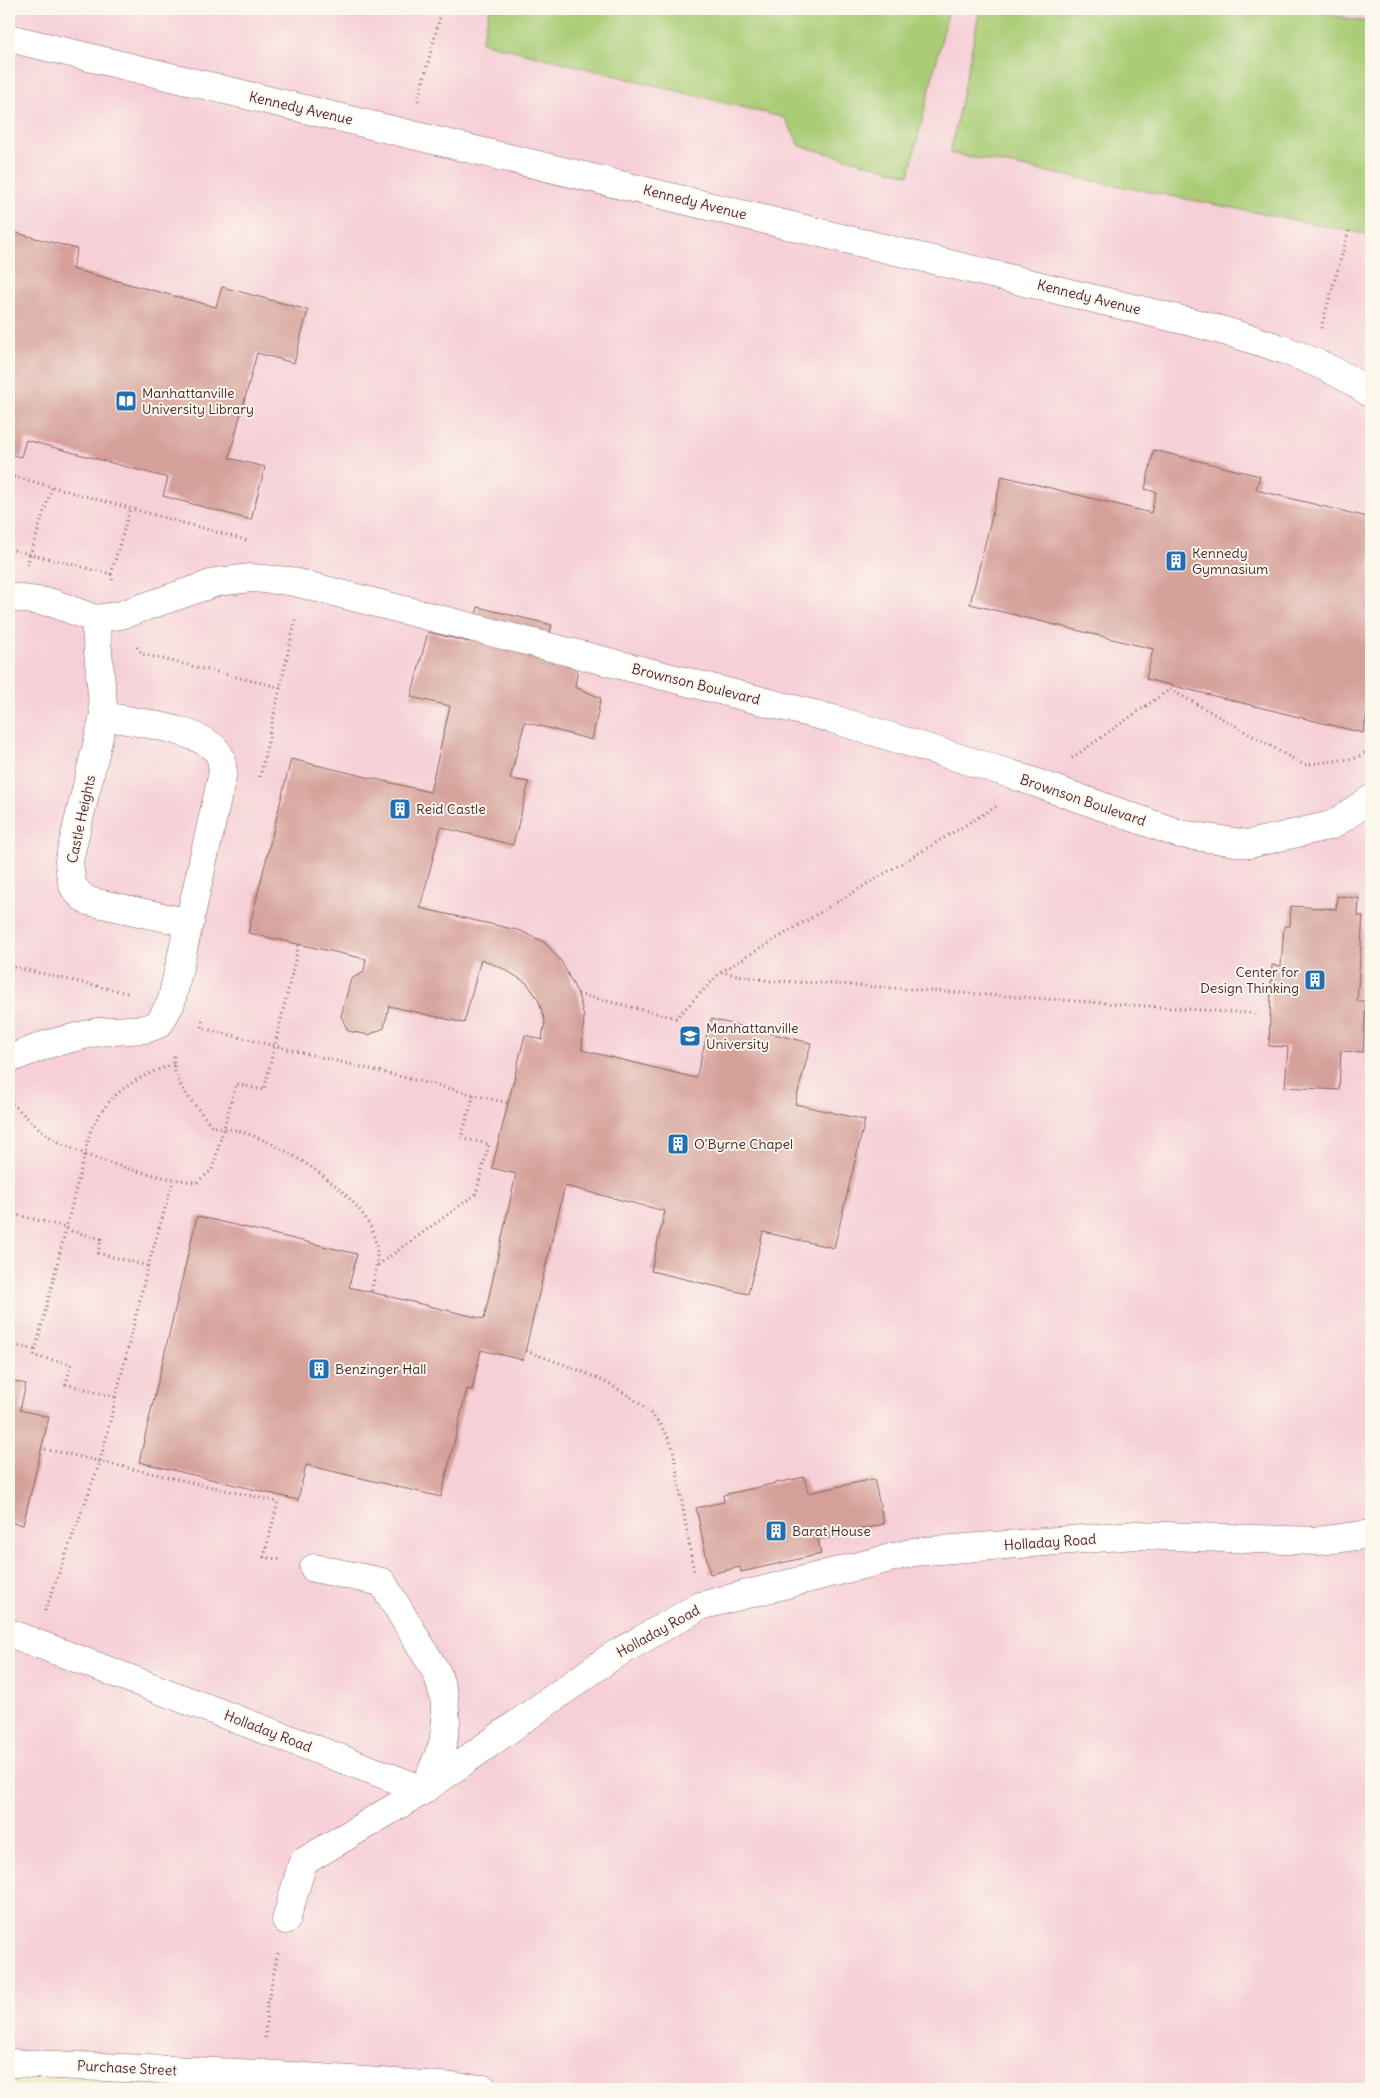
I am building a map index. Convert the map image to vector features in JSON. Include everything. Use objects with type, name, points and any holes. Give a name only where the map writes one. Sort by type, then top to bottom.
[{"type":"street","name":"Kennedy Avenue","points":[[9,38],[1195,323],[1232,333],[1311,362],[1360,386],[1371,394]]},
{"type":"street","name":"Brownson Boulevard","points":[[108,617],[218,582],[251,578],[290,580],[833,719],[1011,774],[1180,834],[1249,844],[1332,825],[1371,799]]},
{"type":"street","points":[[9,597],[53,603],[108,617]]},
{"type":"street","name":"Castle Heights","points":[[108,617],[104,716],[69,860],[70,877],[75,892],[88,901],[190,923]]},
{"type":"street","points":[[9,1059],[48,1044],[97,1032],[146,1029],[160,1024],[171,1004],[223,772],[220,757],[210,744],[195,736],[104,716]]},
{"type":"street","name":"Holladay Road","points":[[21,1638],[424,1790],[612,1657],[700,1606],[914,1552],[1135,1535],[1318,1541],[1371,1534]]},
{"type":"street","points":[[286,1920],[304,1862],[424,1790],[443,1744],[446,1721],[444,1696],[437,1672],[382,1582],[314,1568]]},
{"type":"street","name":"Purchase Street","points":[[9,2063],[262,2074],[318,2084],[484,2089]]},
{"type":"path","points":[[410,134],[442,9]]},
{"type":"path","points":[[1311,362],[1349,230]]},
{"type":"path","points":[[9,475],[253,542]]},
{"type":"path","points":[[130,509],[111,574],[108,617],[132,640],[142,654],[282,688]]},
{"type":"path","points":[[9,549],[111,574]]},
{"type":"path","points":[[258,783],[282,688],[298,608],[290,580]]},
{"type":"path","points":[[9,1100],[50,1136],[84,1153],[173,1181],[197,1182],[212,1170],[225,1129],[236,1084],[264,1090],[299,944]]},
{"type":"path","points":[[9,966],[202,1013],[202,1028],[508,1103]]},
{"type":"path","points":[[578,994],[676,1018],[721,972],[770,982],[822,983],[1260,1014]]},
{"type":"path","points":[[115,1397],[66,1384],[71,1364],[34,1356],[90,1129],[114,1096],[128,1083],[173,1064],[182,1089],[212,1126],[240,1131],[290,1156],[327,1178],[348,1195],[361,1209],[374,1235],[378,1265],[371,1292]]},
{"type":"path","points":[[378,1265],[476,1194],[489,1144],[462,1138],[474,1094]]},
{"type":"path","points":[[21,1638],[100,1462],[148,1266],[173,1181]]},
{"type":"path","points":[[9,1213],[65,1226],[72,1231],[101,1239],[98,1253],[148,1266]]},
{"type":"path","points":[[9,1344],[36,1350]]},
{"type":"path","points":[[526,1351],[596,1376],[634,1400],[667,1433],[673,1449],[700,1606]]},
{"type":"path","points":[[45,1449],[278,1502],[264,1557],[314,1568]]},
{"type":"path","points":[[262,2074],[267,2005],[286,1920]]},
{"type":"shaded area","name":"Manhattanville University","points":[[9,9],[1371,9],[1371,2089],[487,2089],[9,2064]]},
{"type":"green space","points":[[490,9],[949,9],[909,175],[800,146],[785,118],[481,42]]},
{"type":"green space","points":[[980,9],[1303,9],[1371,23],[1371,235],[950,153]]},
{"type":"building","name":"Manhattanville University Library","points":[[9,231],[77,249],[72,269],[216,307],[222,287],[308,310],[294,363],[257,353],[229,458],[265,467],[251,520],[163,496],[168,478],[26,440],[21,457],[9,454]]},
{"type":"building","name":"Kennedy Gymnasium","points":[[1154,450],[1260,476],[1256,490],[1371,518],[1371,700],[1363,733],[1146,679],[1153,649],[970,604],[1002,476],[1151,513],[1156,492],[1145,489]]},
{"type":"building","points":[[478,607],[552,625],[543,659],[578,667],[575,687],[601,698],[592,740],[525,722],[510,779],[529,782],[513,845],[441,827],[420,908],[521,931],[544,942],[561,961],[578,994],[584,1017],[582,1050],[696,1078],[711,1019],[811,1043],[795,1104],[865,1120],[834,1248],[763,1232],[748,1294],[651,1271],[665,1211],[565,1186],[523,1360],[481,1350],[472,1390],[467,1389],[441,1497],[306,1465],[298,1500],[139,1462],[197,1216],[357,1254],[349,1287],[484,1319],[516,1174],[492,1168],[525,1035],[542,1040],[545,1021],[538,999],[527,983],[504,969],[481,959],[464,1023],[389,1006],[384,1028],[369,1035],[348,1031],[341,1016],[351,979],[364,972],[366,959],[248,933],[291,759],[430,792],[450,706],[411,697],[428,632],[469,642]]},
{"type":"building","name":"Center for Design Thinking","points":[[1337,896],[1359,898],[1358,916],[1363,916],[1357,1001],[1366,1001],[1363,1052],[1341,1051],[1339,1090],[1285,1087],[1288,1047],[1269,1046],[1272,965],[1281,966],[1284,926],[1290,926],[1291,906],[1336,909]]},
{"type":"building","points":[[9,1380],[26,1384],[20,1410],[49,1417],[23,1525],[9,1522]]},
{"type":"building","name":"Barat House","points":[[804,1477],[808,1493],[874,1479],[884,1524],[818,1539],[821,1554],[741,1572],[740,1567],[710,1574],[696,1508],[724,1502],[723,1495]]},
{"type":"place","name":"Manhattanville University Library","points":[[126,401]]},
{"type":"place","name":"Kennedy Gymnasium","points":[[1176,561]]},
{"type":"place","name":"Reid Castle","points":[[400,809]]},
{"type":"place","name":"Center for Design Thinking","points":[[1315,980]]},
{"type":"place","name":"Manhattanville University","points":[[690,1036]]},
{"type":"place","name":"O'Byrne Chapel","points":[[678,1144]]},
{"type":"place","name":"Benzinger Hall","points":[[319,1369]]},
{"type":"place","name":"Barat House","points":[[776,1531]]}]
